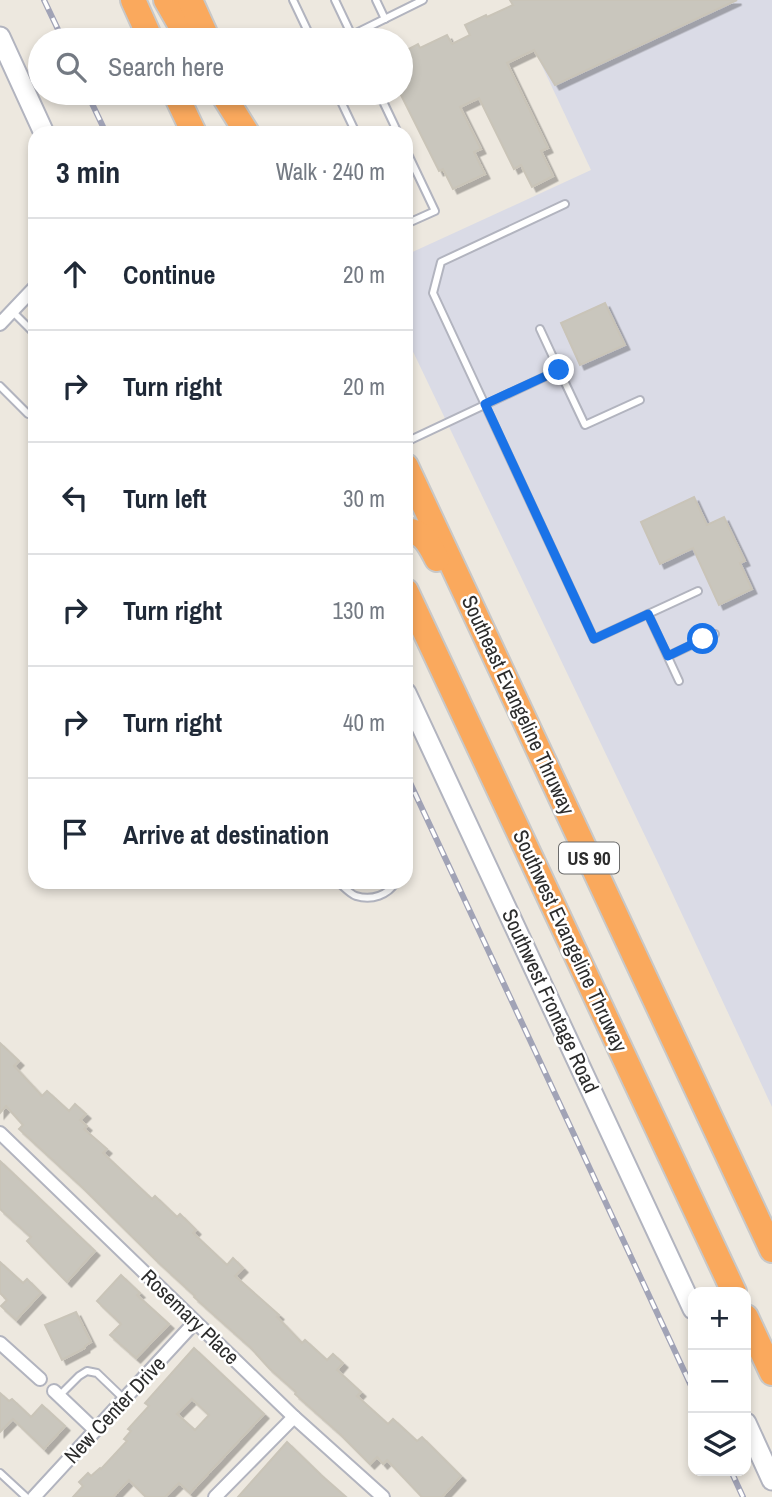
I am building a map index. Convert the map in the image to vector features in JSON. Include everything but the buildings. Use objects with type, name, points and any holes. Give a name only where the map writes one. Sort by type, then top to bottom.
[{"type":"highway","points":[[133,0],[146,28]]},
{"type":"highway","points":[[166,0],[182,28]]},
{"type":"highway","points":[[190,0],[203,28]]},
{"type":"highway","points":[[181,105],[191,126]]},
{"type":"highway","points":[[230,105],[244,126]]},
{"type":"highway","points":[[237,105],[246,126]]},
{"type":"highway","name":"Southeast Evangeline Thruway","points":[[413,481],[772,1250]]},
{"type":"highway","points":[[413,531],[422,535],[438,561],[460,581]]},
{"type":"highway","name":"Southwest Evangeline Thruway","points":[[413,606],[732,1287]]},
{"type":"highway","points":[[751,1328],[772,1373]]},
{"type":"main road","points":[[0,37],[28,98]]},
{"type":"main road","points":[[31,105],[41,126]]},
{"type":"main road","name":"Southwest Frontage Road","points":[[413,708],[688,1299]]},
{"type":"main road","points":[[751,1434],[772,1480]]},
{"type":"street","points":[[0,324],[28,294]]},
{"type":"street","name":"Rosemary Place","points":[[0,1133],[294,1417],[383,1497]]},
{"type":"street","name":"New Center Drive","points":[[34,1497],[195,1322]]},
{"type":"street","points":[[0,1343],[40,1379]]},
{"type":"street","points":[[57,1394],[95,1430]]},
{"type":"street","points":[[215,1497],[294,1417]]},
{"type":"lane","points":[[293,0],[306,28]]},
{"type":"lane","points":[[335,0],[348,28]]},
{"type":"lane","points":[[376,0],[385,19]]},
{"type":"lane","points":[[370,28],[419,1]]},
{"type":"lane","points":[[343,105],[353,126]]},
{"type":"lane","points":[[385,105],[395,126]]},
{"type":"lane","points":[[413,165],[435,211],[413,221]]},
{"type":"lane","points":[[565,204],[441,262],[433,293],[594,639],[698,591]]},
{"type":"lane","points":[[12,311],[28,327]]},
{"type":"lane","points":[[540,329],[585,425],[639,400]]},
{"type":"lane","points":[[413,439],[559,370]]},
{"type":"lane","points":[[0,386],[28,414]]},
{"type":"lane","points":[[648,614],[679,681]]},
{"type":"lane","points":[[668,656],[715,634]]},
{"type":"lane","points":[[346,889],[355,896],[369,898],[384,895],[390,889]]},
{"type":"lane","points":[[57,1394],[87,1371],[97,1373],[124,1399]]},
{"type":"lane","points":[[0,1473],[26,1497]]},
{"type":"shaded area","points":[[511,0],[772,0],[772,1107],[413,352],[413,252],[591,170]]},
{"type":"railway","points":[[44,0],[57,28]]},
{"type":"railway","points":[[93,105],[103,126]]},
{"type":"railway","points":[[413,789],[688,1379]]},
{"type":"railway","points":[[733,1476],[743,1497]]},
{"type":"route","points":[[559,370],[485,404],[594,639],[648,614],[668,656],[703,639]]}]
